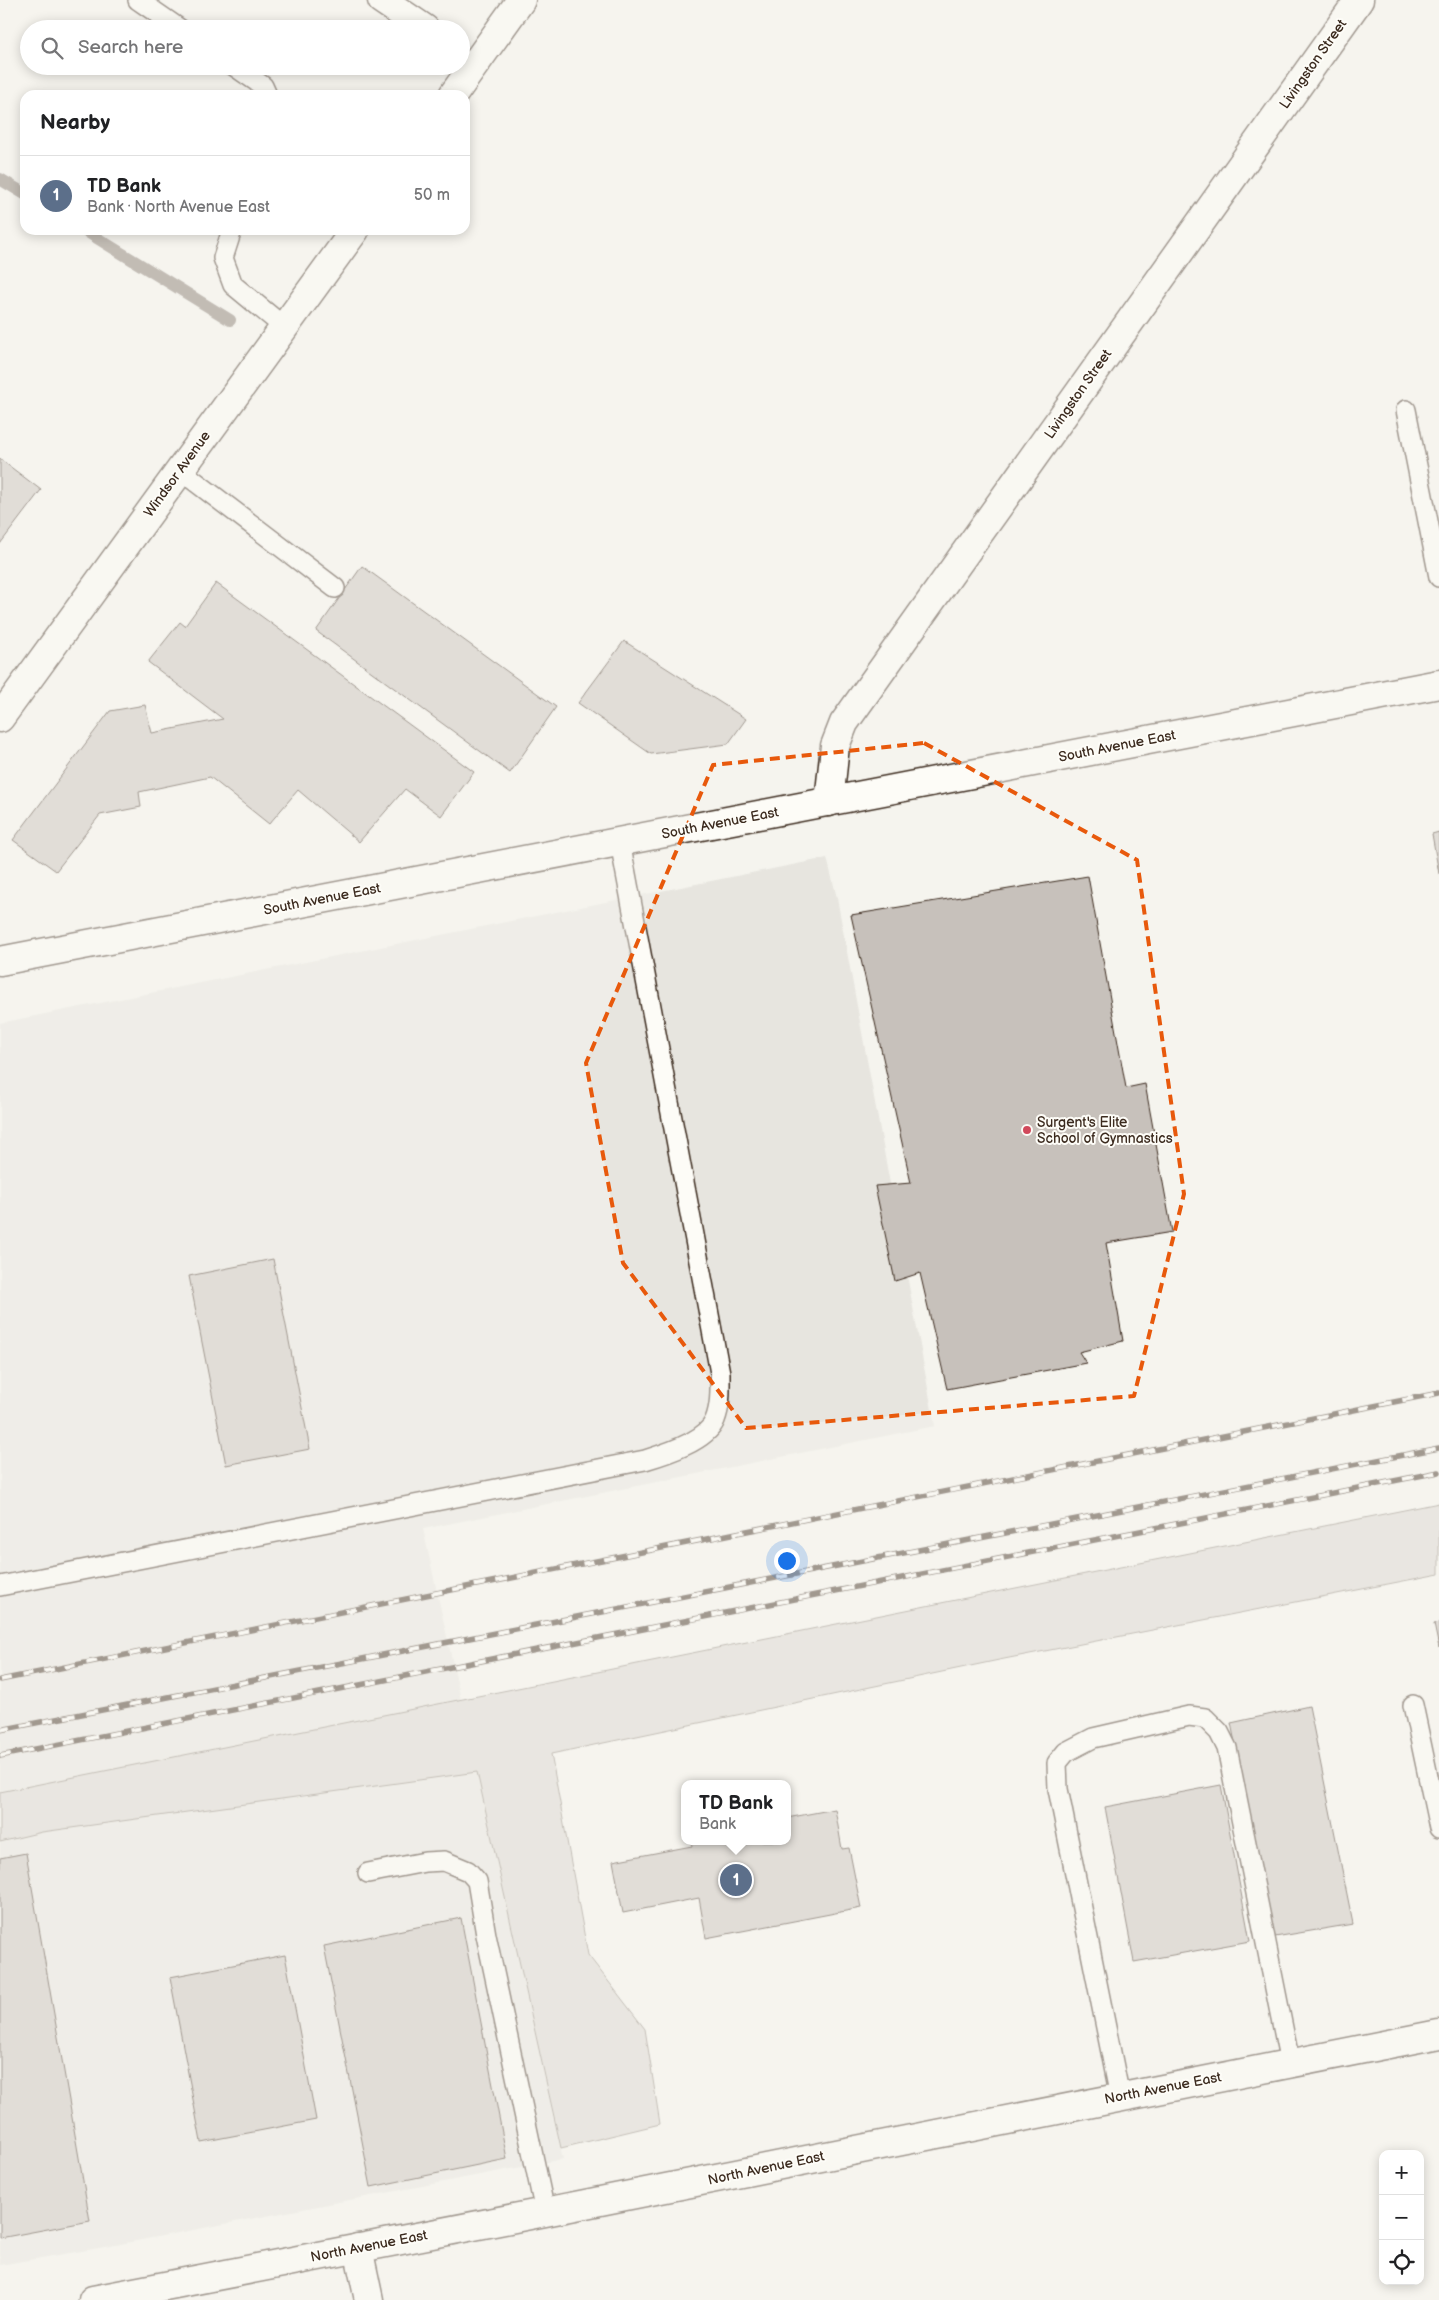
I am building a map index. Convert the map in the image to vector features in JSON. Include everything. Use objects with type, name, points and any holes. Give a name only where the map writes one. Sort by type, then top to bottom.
[{"type":"main road","points":[[382,0],[412,20]]},
{"type":"main road","points":[[470,57],[521,0]]},
{"type":"main road","name":"Livingston Street","points":[[829,802],[835,746],[844,723],[1358,0]]},
{"type":"main road","points":[[455,90],[462,75]]},
{"type":"main road","name":"Windsor Avenue","points":[[0,718],[351,235]]},
{"type":"main road","name":"South Avenue East","points":[[0,961],[1439,684]]},
{"type":"main road","name":"North Avenue East","points":[[93,2300],[1439,2034]]},
{"type":"main road","points":[[358,2248],[369,2300]]},
{"type":"lane","points":[[138,0],[167,20]]},
{"type":"lane","points":[[247,75],[263,86],[265,90]]},
{"type":"lane","points":[[230,235],[223,258],[233,285],[284,327]]},
{"type":"lane","points":[[1406,410],[1439,577]]},
{"type":"lane","points":[[180,470],[335,588]]},
{"type":"lane","points":[[0,1586],[645,1460],[674,1451],[697,1439],[715,1421],[720,1397],[720,1373],[620,842]]},
{"type":"lane","points":[[1413,1705],[1439,1828]]},
{"type":"lane","points":[[1120,2097],[1058,1789],[1057,1763],[1066,1752],[1093,1738],[1189,1716],[1206,1718],[1219,1732],[1227,1748],[1290,2063]]},
{"type":"lane","points":[[368,1873],[425,1862],[444,1861],[468,1870],[477,1881],[486,1935],[545,2212]]},
{"type":"highlighted area","points":[[924,743],[1137,860],[1184,1194],[1134,1396],[746,1428],[623,1263],[586,1063],[713,765]]},
{"type":"shaded area","points":[[827,858],[837,898],[935,1426],[423,1529],[563,2159],[105,2247],[0,2265],[0,1023]]},
{"type":"shaded area","points":[[1439,1503],[1439,1574],[999,1660],[551,1754],[588,1955],[645,2029],[660,2124],[561,2148],[477,1772],[42,1832],[0,1842],[0,1792]]},
{"type":"building","points":[[0,459],[41,490],[0,544]]},
{"type":"building","points":[[362,566],[556,707],[510,773],[316,631]]},
{"type":"building","points":[[216,583],[474,772],[441,816],[405,789],[359,842],[298,790],[269,824],[210,777],[139,792],[141,807],[100,815],[56,871],[13,840],[110,711],[145,705],[152,733],[223,719],[148,662],[180,622],[185,626]]},
{"type":"building","points":[[624,641],[746,719],[728,744],[651,754],[578,703]]},
{"type":"building","points":[[1439,832],[1439,874],[1432,834]]},
{"type":"building","name":"Surgent's Elite School of Gymnastics","points":[[1088,876],[1126,1088],[1145,1084],[1172,1232],[1106,1243],[1123,1341],[1079,1352],[1086,1363],[947,1389],[920,1273],[895,1281],[875,1186],[911,1183],[851,915]]},
{"type":"building","points":[[273,1259],[310,1449],[226,1465],[189,1276]]},
{"type":"building","points":[[1439,1623],[1439,1648],[1434,1624]]},
{"type":"building","points":[[1309,1706],[1353,1924],[1275,1937],[1231,1723]]},
{"type":"building","points":[[1221,1785],[1250,1941],[1134,1962],[1105,1807]]},
{"type":"building","points":[[835,1809],[842,1849],[849,1848],[861,1908],[706,1938],[699,1898],[623,1913],[613,1861],[692,1845],[791,1845],[791,1817]]},
{"type":"building","points":[[26,1853],[90,2221],[0,2238],[0,1858]]},
{"type":"building","points":[[461,1918],[507,2159],[371,2187],[324,1946]]},
{"type":"building","points":[[285,1955],[316,2120],[201,2142],[170,1977]]},
{"type":"waterway","points":[[0,179],[20,191]]},
{"type":"waterway","points":[[92,235],[230,320]]},
{"type":"railway","points":[[0,1680],[1439,1393]]},
{"type":"railway","points":[[0,1730],[1439,1448]]},
{"type":"railway","points":[[0,1756],[1439,1472]]},
{"type":"place","name":"Surgent's Elite School of Gymnastics","points":[[1027,1130]]},
{"type":"place","name":"TD Bank","points":[[736,1880]]}]
